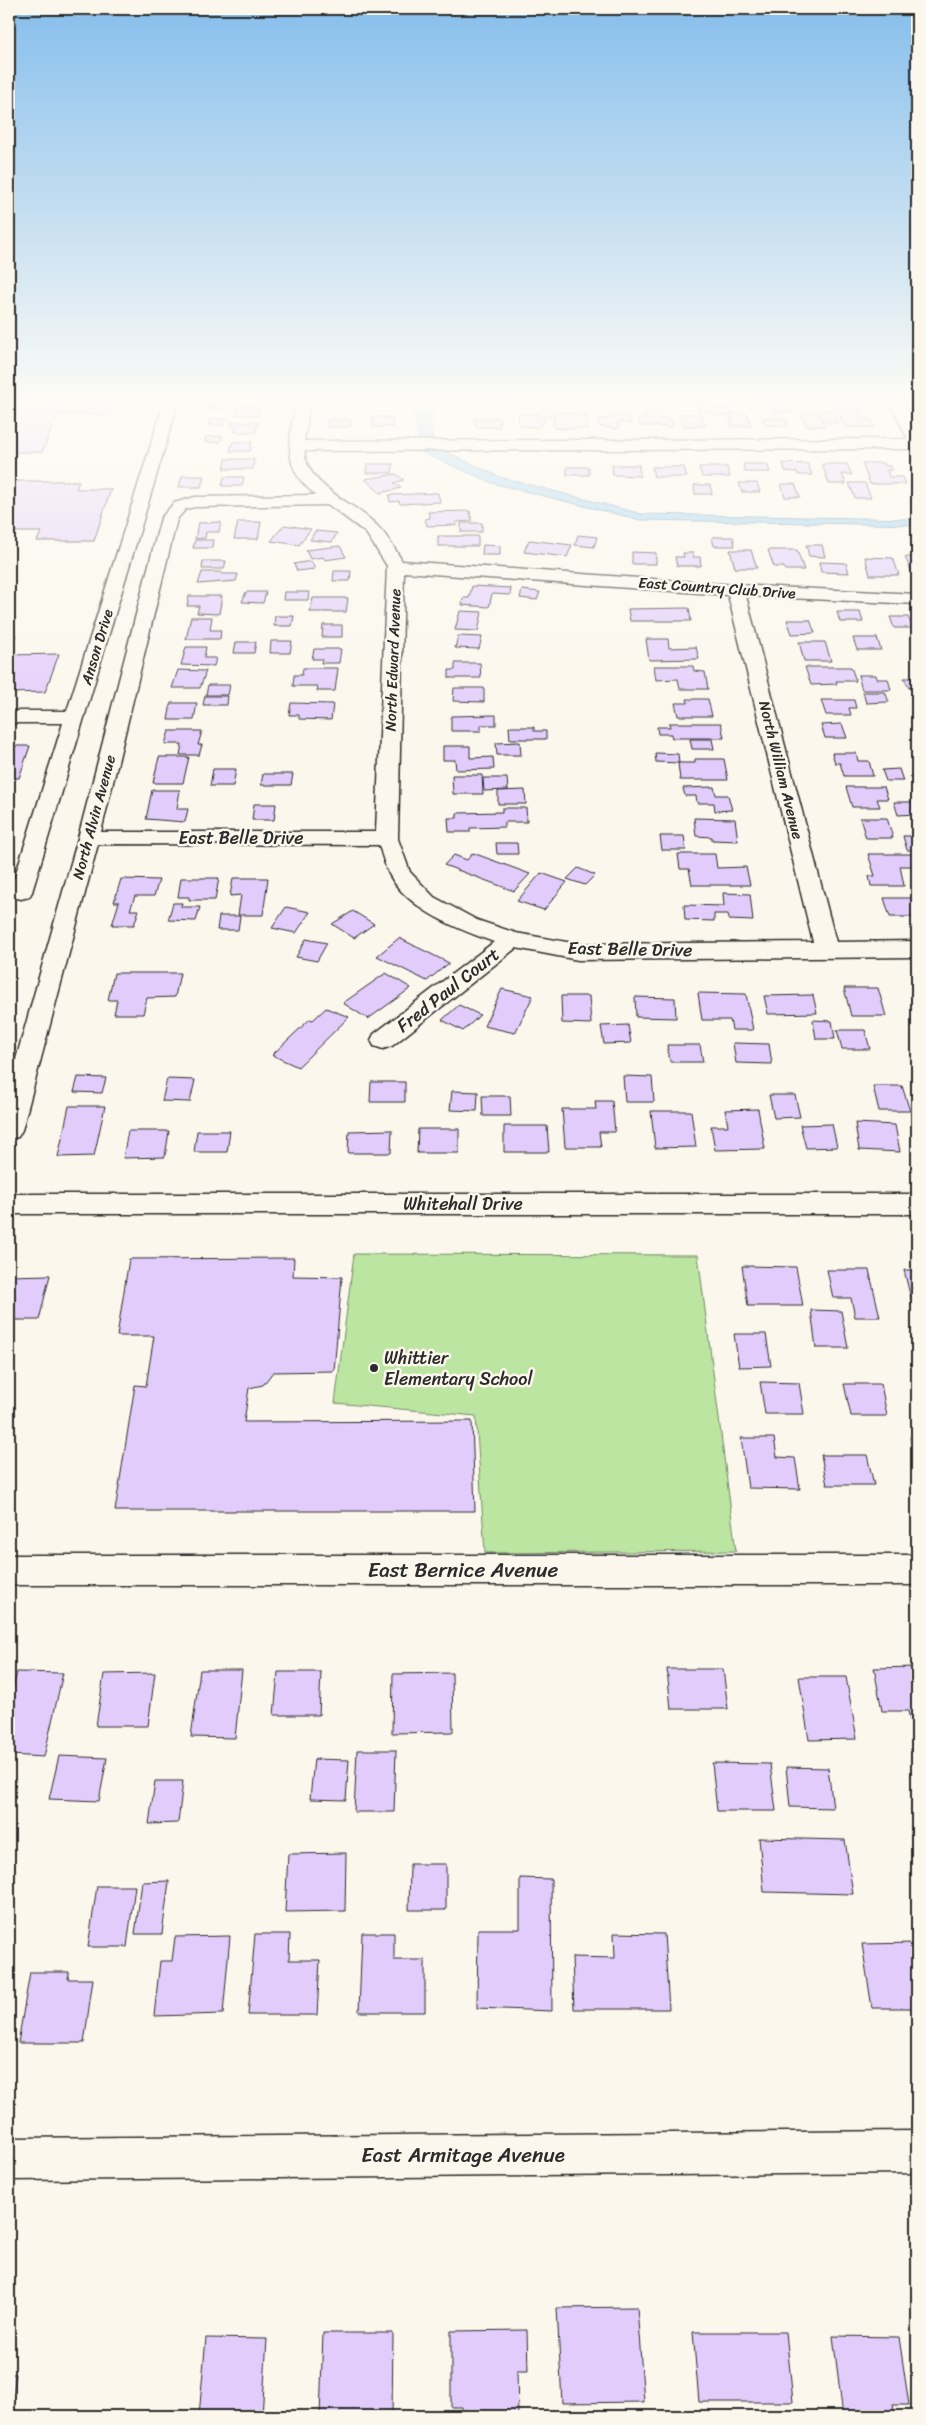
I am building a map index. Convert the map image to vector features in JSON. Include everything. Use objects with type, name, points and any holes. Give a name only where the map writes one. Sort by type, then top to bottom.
[{"type":"street","name":"Anson Drive","points":[[21,892],[137,516]]},
{"type":"street","name":"North Alvin Avenue","points":[[9,1130],[89,838],[171,516]]},
{"type":"street","name":"North Edward Avenue","points":[[355,516],[382,540],[396,566],[387,839]]},
{"type":"street","name":"East Country Club Drive","points":[[396,566],[736,590],[917,599]]},
{"type":"street","name":"North William Avenue","points":[[736,590],[826,949]]},
{"type":"street","points":[[9,717],[76,717]]},
{"type":"street","name":"East Belle Drive","points":[[89,838],[387,839],[400,874],[426,902],[468,925],[512,940],[578,952],[917,949]]},
{"type":"street","name":"Fred Paul Court","points":[[383,1040],[512,940]]},
{"type":"street","name":"Whitehall Drive","points":[[9,1204],[917,1204]]},
{"type":"street","name":"East Bernice Avenue","points":[[9,1570],[917,1570]]},
{"type":"street","name":"East Armitage Avenue","points":[[9,2159],[917,2152]]},
{"type":"green space","points":[[354,1254],[698,1255],[736,1551],[485,1553],[476,1416],[335,1403]]},
{"type":"water","points":[[625,516],[917,519],[917,525],[640,520]]},
{"type":"building","points":[[9,516],[102,516],[94,541],[37,541],[41,532],[9,532]]},
{"type":"building","points":[[429,516],[471,516],[472,521],[456,522],[457,525],[427,526],[425,519],[430,518]]},
{"type":"building","points":[[221,522],[219,532],[206,532],[205,538],[195,539],[198,523]]},
{"type":"building","points":[[238,522],[261,522],[258,539],[234,539]]},
{"type":"building","points":[[461,523],[482,523],[482,532],[461,532]]},
{"type":"building","points":[[284,525],[311,529],[299,545],[271,541]]},
{"type":"building","points":[[315,531],[337,533],[332,542],[310,540]]},
{"type":"building","points":[[578,535],[597,537],[594,547],[575,545]]},
{"type":"building","points":[[438,536],[478,536],[478,546],[438,546]]},
{"type":"building","points":[[712,537],[733,537],[735,546],[714,546]]},
{"type":"building","points":[[195,540],[213,540],[212,548],[193,548]]},
{"type":"building","points":[[529,540],[572,545],[567,557],[524,552]]},
{"type":"building","points":[[483,545],[500,546],[500,555],[482,555]]},
{"type":"building","points":[[806,545],[822,545],[825,557],[809,556]]},
{"type":"building","points":[[340,546],[346,557],[325,560],[323,557],[310,559],[306,550]]},
{"type":"building","points":[[730,550],[751,550],[757,568],[735,568]]},
{"type":"building","points":[[768,550],[797,550],[804,570],[785,570],[784,567],[774,567]]},
{"type":"building","points":[[632,552],[656,553],[656,564],[632,564]]},
{"type":"building","points":[[683,553],[693,553],[693,557],[700,557],[701,566],[677,566],[675,557],[684,557]]},
{"type":"building","points":[[865,557],[893,558],[899,575],[870,575]]},
{"type":"building","points":[[905,557],[917,557],[917,575],[913,575]]},
{"type":"building","points":[[203,561],[226,561],[224,569],[202,569]]},
{"type":"building","points":[[311,561],[315,569],[297,571],[294,564]]},
{"type":"building","points":[[819,562],[846,563],[849,573],[821,572]]},
{"type":"building","points":[[334,571],[351,571],[350,581],[333,581]]},
{"type":"building","points":[[202,572],[238,574],[236,581],[198,584]]},
{"type":"building","points":[[472,586],[511,588],[510,595],[492,594],[489,607],[462,605],[463,598],[469,598]]},
{"type":"building","points":[[522,590],[540,592],[537,600],[520,598]]},
{"type":"building","points":[[246,592],[266,592],[263,603],[242,602]]},
{"type":"building","points":[[284,592],[309,592],[308,600],[283,600]]},
{"type":"building","points":[[189,596],[222,596],[219,614],[197,613],[199,606],[187,606]]},
{"type":"building","points":[[313,598],[348,598],[346,612],[310,612]]},
{"type":"building","points":[[689,608],[691,621],[630,621],[628,609]]},
{"type":"building","points":[[460,611],[482,612],[478,631],[455,630]]},
{"type":"building","points":[[837,612],[860,612],[863,622],[840,622]]},
{"type":"building","points":[[275,616],[294,616],[292,626],[274,626]]},
{"type":"building","points":[[191,617],[212,617],[210,630],[221,630],[220,639],[186,639]]},
{"type":"building","points":[[890,617],[908,617],[913,628],[894,628]]},
{"type":"building","points":[[787,620],[810,620],[815,633],[792,634]]},
{"type":"building","points":[[323,625],[342,625],[342,637],[322,637]]},
{"type":"building","points":[[9,635],[16,635],[9,652]]},
{"type":"building","points":[[458,636],[482,637],[479,649],[455,648]]},
{"type":"building","points":[[853,638],[877,638],[881,650],[857,650]]},
{"type":"building","points":[[646,639],[668,639],[669,648],[696,647],[699,659],[649,660]]},
{"type":"building","points":[[271,641],[292,641],[290,653],[270,653]]},
{"type":"building","points":[[236,642],[256,642],[254,653],[234,653]]},
{"type":"building","points":[[799,642],[825,642],[831,661],[804,661]]},
{"type":"building","points":[[186,647],[206,647],[204,658],[216,658],[214,666],[181,665]]},
{"type":"building","points":[[314,649],[341,649],[339,663],[321,663],[322,659],[312,659]]},
{"type":"building","points":[[59,654],[45,692],[9,693],[9,655]]},
{"type":"building","points":[[455,663],[480,663],[481,678],[449,678],[449,670],[455,670]]},
{"type":"building","points":[[654,666],[693,666],[694,671],[705,672],[708,689],[680,689],[678,679],[656,680]]},
{"type":"building","points":[[805,667],[851,667],[856,681],[836,681],[837,684],[811,685]]},
{"type":"building","points":[[303,668],[338,668],[335,691],[317,691],[318,686],[293,686],[294,675],[302,675]]},
{"type":"building","points":[[178,670],[206,671],[200,688],[172,688]]},
{"type":"building","points":[[858,675],[876,675],[877,679],[888,679],[891,690],[862,690]]},
{"type":"building","points":[[904,678],[917,678],[917,688],[909,688]]},
{"type":"building","points":[[208,685],[230,685],[228,695],[206,695]]},
{"type":"building","points":[[454,688],[484,688],[484,702],[453,701]]},
{"type":"building","points":[[863,692],[885,692],[889,702],[866,703]]},
{"type":"building","points":[[205,696],[228,696],[227,705],[203,705]]},
{"type":"building","points":[[687,699],[708,699],[712,716],[678,716],[675,703],[688,703]]},
{"type":"building","points":[[821,700],[854,700],[856,708],[849,708],[851,715],[826,715]]},
{"type":"building","points":[[171,703],[197,703],[194,720],[168,720]]},
{"type":"building","points":[[291,703],[333,704],[331,720],[299,719],[299,715],[289,715]]},
{"type":"building","points":[[496,715],[496,725],[481,725],[481,731],[451,731],[451,716]]},
{"type":"building","points":[[669,723],[721,723],[724,738],[672,738],[671,734],[658,734],[657,727],[670,727]]},
{"type":"building","points":[[842,724],[847,738],[825,738],[821,725]]},
{"type":"building","points":[[509,727],[534,727],[534,731],[546,731],[546,739],[510,739]]},
{"type":"building","points":[[169,731],[202,731],[198,745],[202,745],[199,755],[180,755],[182,744],[165,744]]},
{"type":"building","points":[[690,739],[712,739],[714,749],[692,749]]},
{"type":"building","points":[[520,742],[521,755],[497,755],[496,743]]},
{"type":"building","points":[[9,746],[30,746],[19,778],[9,778]]},
{"type":"building","points":[[443,746],[470,746],[470,758],[493,757],[494,769],[456,770],[455,760],[443,760]]},
{"type":"building","points":[[655,753],[678,754],[679,763],[656,762]]},
{"type":"building","points":[[832,753],[856,753],[858,761],[869,761],[873,776],[844,776],[840,763],[835,763]]},
{"type":"building","points":[[159,757],[189,757],[183,783],[153,783]]},
{"type":"building","points":[[695,759],[724,759],[728,780],[680,780],[678,763],[695,763]]},
{"type":"building","points":[[213,769],[236,769],[233,786],[210,786]]},
{"type":"building","points":[[899,769],[903,781],[886,781],[882,770]]},
{"type":"building","points":[[263,774],[293,774],[291,785],[261,785]]},
{"type":"building","points":[[452,775],[482,775],[483,794],[453,794]]},
{"type":"building","points":[[483,778],[507,778],[508,790],[484,791]]},
{"type":"building","points":[[714,787],[716,795],[728,795],[732,810],[715,811],[714,803],[697,803],[696,796],[685,796],[683,788]]},
{"type":"building","points":[[846,787],[884,787],[888,799],[877,799],[880,807],[852,807]]},
{"type":"building","points":[[152,790],[180,790],[177,809],[188,809],[185,822],[146,819]]},
{"type":"building","points":[[525,790],[526,804],[498,804],[498,791]]},
{"type":"building","points":[[894,802],[916,802],[917,814],[898,815]]},
{"type":"building","points":[[254,804],[276,804],[274,820],[252,820]]},
{"type":"building","points":[[502,808],[526,808],[527,822],[505,822],[505,827],[470,828],[470,832],[449,832],[448,818],[457,818],[457,813],[502,812]]},
{"type":"building","points":[[694,818],[735,819],[738,841],[712,840],[712,837],[696,836]]},
{"type":"building","points":[[860,818],[887,818],[893,838],[866,838]]},
{"type":"building","points":[[660,836],[684,836],[686,850],[662,850]]},
{"type":"building","points":[[903,836],[917,836],[917,850],[907,850]]},
{"type":"building","points":[[496,843],[517,843],[518,854],[497,854]]},
{"type":"building","points":[[473,853],[530,874],[514,891],[444,865],[454,855],[467,860]]},
{"type":"building","points":[[678,854],[715,854],[717,868],[746,867],[750,885],[692,885],[689,869],[680,869]]},
{"type":"building","points":[[868,854],[911,854],[915,866],[900,866],[904,886],[871,886],[869,876],[875,876]]},
{"type":"building","points":[[578,868],[595,875],[585,885],[567,879]]},
{"type":"building","points":[[541,873],[567,882],[544,910],[517,901]]},
{"type":"building","points":[[181,878],[219,878],[215,900],[189,900],[189,897],[178,897]]},
{"type":"building","points":[[233,878],[268,878],[263,915],[238,915],[241,895],[230,896]]},
{"type":"building","points":[[121,879],[159,880],[154,896],[135,896],[130,910],[139,910],[134,925],[112,925],[119,902],[114,902]]},
{"type":"building","points":[[723,893],[750,894],[753,921],[729,920],[728,914],[714,914],[714,921],[685,920],[684,905],[724,906]]},
{"type":"building","points":[[884,898],[914,898],[917,917],[890,917]]},
{"type":"building","points":[[173,903],[182,903],[181,907],[200,907],[196,921],[168,920]]},
{"type":"building","points":[[286,907],[310,912],[296,933],[272,928]]},
{"type":"building","points":[[353,911],[374,924],[354,938],[332,924]]},
{"type":"building","points":[[219,916],[240,916],[238,930],[217,930]]},
{"type":"building","points":[[399,938],[449,963],[427,981],[377,956]]},
{"type":"building","points":[[306,939],[327,943],[317,961],[296,957]]},
{"type":"building","points":[[114,973],[180,973],[175,997],[147,998],[143,1014],[114,1014],[117,1000],[108,1000]]},
{"type":"building","points":[[386,973],[411,988],[368,1019],[343,1003]]},
{"type":"building","points":[[844,988],[878,988],[886,1016],[851,1016]]},
{"type":"building","points":[[502,989],[533,996],[515,1033],[484,1026]]},
{"type":"building","points":[[698,993],[746,994],[753,1030],[732,1030],[730,1020],[702,1020]]},
{"type":"building","points":[[813,995],[817,1013],[768,1014],[764,996]]},
{"type":"building","points":[[561,996],[589,996],[591,1024],[562,1023]]},
{"type":"building","points":[[635,997],[675,998],[676,1018],[636,1017]]},
{"type":"building","points":[[459,1005],[480,1015],[463,1031],[442,1020]]},
{"type":"building","points":[[326,1008],[349,1017],[298,1067],[272,1055],[310,1019],[313,1020]]},
{"type":"building","points":[[813,1020],[832,1021],[835,1039],[816,1039]]},
{"type":"building","points":[[628,1025],[631,1043],[604,1044],[601,1026]]},
{"type":"building","points":[[837,1030],[865,1030],[870,1049],[842,1049]]},
{"type":"building","points":[[733,1043],[769,1044],[772,1064],[736,1063]]},
{"type":"building","points":[[667,1045],[700,1045],[703,1062],[670,1062]]},
{"type":"building","points":[[623,1076],[652,1077],[654,1102],[625,1102]]},
{"type":"building","points":[[78,1077],[106,1078],[102,1093],[74,1092]]},
{"type":"building","points":[[167,1079],[195,1080],[190,1102],[162,1101]]},
{"type":"building","points":[[371,1082],[405,1082],[405,1102],[370,1102]]},
{"type":"building","points":[[873,1086],[902,1086],[910,1111],[879,1111]]},
{"type":"building","points":[[452,1091],[478,1092],[477,1111],[450,1110]]},
{"type":"building","points":[[769,1095],[795,1095],[800,1117],[774,1118]]},
{"type":"building","points":[[482,1096],[510,1096],[511,1116],[483,1116]]},
{"type":"building","points":[[595,1101],[612,1101],[615,1132],[599,1132],[601,1147],[565,1147],[562,1109],[596,1109]]},
{"type":"building","points":[[69,1106],[105,1106],[94,1156],[58,1157]]},
{"type":"building","points":[[758,1109],[765,1149],[715,1150],[711,1126],[728,1126],[725,1110]]},
{"type":"building","points":[[651,1111],[691,1111],[696,1147],[655,1148]]},
{"type":"building","points":[[855,1123],[895,1125],[900,1152],[859,1150]]},
{"type":"building","points":[[832,1124],[837,1147],[806,1148],[800,1125]]},
{"type":"building","points":[[504,1126],[547,1126],[549,1152],[504,1152]]},
{"type":"building","points":[[418,1129],[459,1129],[459,1153],[417,1153]]},
{"type":"building","points":[[392,1130],[391,1153],[348,1153],[349,1131]]},
{"type":"building","points":[[128,1131],[169,1131],[165,1157],[123,1158]]},
{"type":"building","points":[[197,1131],[230,1131],[227,1152],[194,1152]]},
{"type":"building","points":[[294,1258],[293,1276],[342,1277],[334,1371],[273,1372],[263,1385],[249,1388],[244,1422],[472,1421],[475,1511],[115,1511],[135,1385],[146,1386],[154,1336],[117,1336],[129,1259]]},
{"type":"building","points":[[742,1266],[796,1267],[803,1306],[748,1306]]},
{"type":"building","points":[[827,1270],[869,1270],[880,1317],[855,1317],[851,1298],[833,1298]]},
{"type":"building","points":[[904,1270],[917,1270],[917,1311],[914,1311]]},
{"type":"building","points":[[50,1275],[39,1320],[9,1320],[9,1276]]},
{"type":"building","points":[[811,1310],[841,1311],[848,1348],[816,1348]]},
{"type":"building","points":[[734,1334],[766,1334],[771,1366],[739,1367]]},
{"type":"building","points":[[760,1382],[799,1383],[804,1414],[765,1414]]},
{"type":"building","points":[[844,1384],[881,1384],[887,1416],[851,1416]]},
{"type":"building","points":[[910,1437],[917,1437],[917,1472]]},
{"type":"building","points":[[741,1438],[774,1438],[777,1457],[795,1458],[800,1489],[748,1488]]},
{"type":"building","points":[[821,1455],[867,1455],[874,1485],[827,1485]]},
{"type":"building","points":[[917,1667],[916,1746],[908,1711],[882,1711],[874,1668]]},
{"type":"building","points":[[667,1669],[723,1669],[728,1709],[671,1709]]},
{"type":"building","points":[[200,1670],[242,1670],[235,1738],[191,1737]]},
{"type":"building","points":[[17,1672],[63,1673],[44,1757],[9,1755],[9,1704]]},
{"type":"building","points":[[278,1672],[321,1672],[319,1715],[274,1715]]},
{"type":"building","points":[[155,1673],[148,1726],[96,1726],[104,1674]]},
{"type":"building","points":[[452,1673],[453,1732],[392,1733],[393,1674]]},
{"type":"building","points":[[799,1677],[846,1677],[857,1739],[809,1740]]},
{"type":"building","points":[[357,1750],[396,1750],[394,1812],[354,1812]]},
{"type":"building","points":[[59,1756],[107,1758],[99,1801],[49,1799]]},
{"type":"building","points":[[314,1759],[349,1760],[346,1800],[310,1799]]},
{"type":"building","points":[[712,1763],[770,1764],[776,1811],[717,1811]]},
{"type":"building","points":[[786,1767],[828,1768],[833,1808],[790,1807]]},
{"type":"building","points":[[155,1781],[183,1781],[178,1823],[149,1824]]},
{"type":"building","points":[[759,1838],[845,1840],[853,1894],[764,1892]]},
{"type":"building","points":[[346,1853],[345,1911],[285,1912],[288,1854]]},
{"type":"building","points":[[410,1864],[446,1864],[446,1910],[409,1910]]},
{"type":"building","points":[[520,1878],[551,1879],[552,2011],[477,2008],[478,1929],[520,1929]]},
{"type":"building","points":[[169,1881],[162,1934],[135,1934],[142,1882]]},
{"type":"building","points":[[97,1886],[135,1886],[127,1947],[88,1947]]},
{"type":"building","points":[[362,1933],[394,1933],[394,1960],[425,1960],[425,2012],[359,2012]]},
{"type":"building","points":[[614,1933],[664,1934],[669,2009],[574,2009],[572,1957],[615,1958]]},
{"type":"building","points":[[255,1934],[290,1934],[289,1960],[320,1960],[317,2015],[248,2015]]},
{"type":"building","points":[[230,1936],[223,2014],[154,2016],[160,1961],[172,1961],[175,1937]]},
{"type":"building","points":[[917,1943],[917,2008],[872,2008],[862,1944]]},
{"type":"building","points":[[30,1972],[69,1972],[68,1979],[93,1979],[84,2043],[18,2043]]},
{"type":"building","points":[[637,2307],[644,2402],[562,2403],[557,2308]]},
{"type":"building","points":[[527,2330],[528,2371],[517,2371],[518,2416],[462,2416],[462,2407],[451,2407],[451,2331]]},
{"type":"building","points":[[693,2332],[786,2332],[793,2402],[699,2402]]},
{"type":"building","points":[[323,2333],[393,2333],[392,2416],[320,2416]]},
{"type":"building","points":[[833,2336],[899,2337],[909,2405],[893,2405],[895,2416],[843,2416]]},
{"type":"building","points":[[206,2338],[267,2339],[262,2416],[199,2416]]},
{"type":"building","points":[[9,2374],[16,2374],[10,2416],[9,2416]]},
{"type":"place","name":"Whittier Elementary School","points":[[374,1368]]}]
